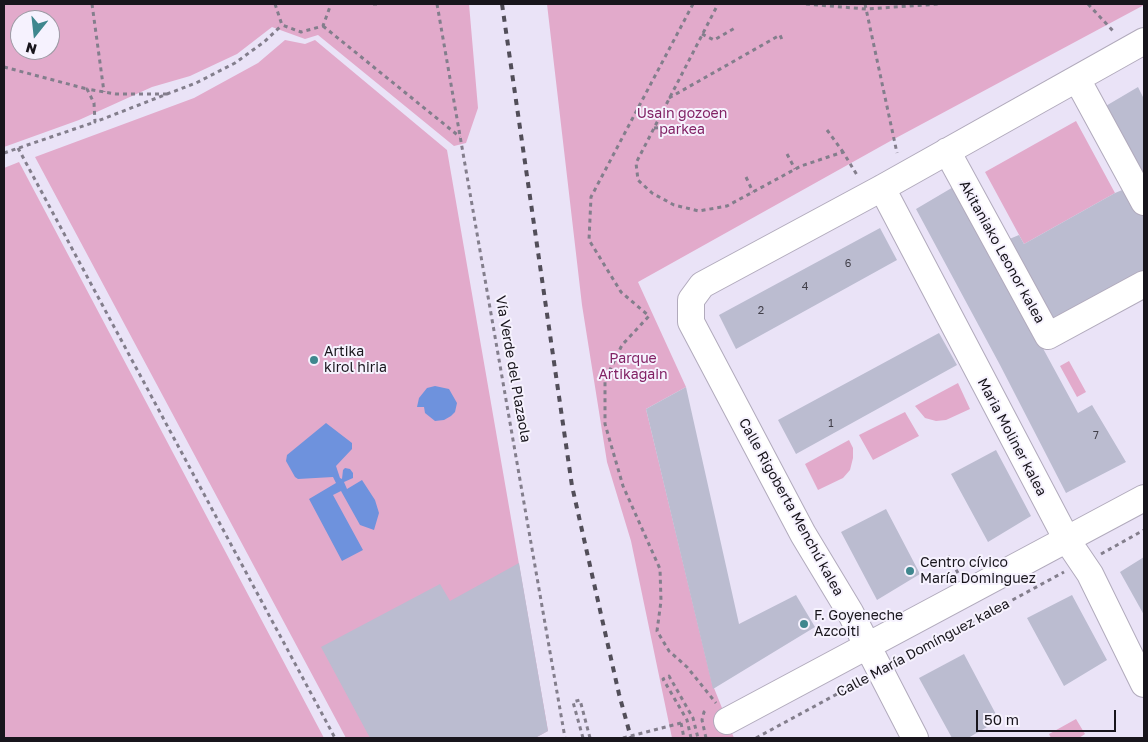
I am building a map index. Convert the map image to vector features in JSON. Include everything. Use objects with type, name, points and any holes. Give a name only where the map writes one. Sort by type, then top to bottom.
[{"type":"street","points":[[882,188],[1144,42]]},
{"type":"street","points":[[1077,79],[1144,202]]},
{"type":"street","name":"Akitaniako Leonor kalea","points":[[947,151],[1048,336],[1144,284]]},
{"type":"street","name":"Calle Rigoberta Menchú kalea","points":[[882,188],[702,285],[691,300],[691,322],[803,534],[868,645],[915,738]]},
{"type":"street","name":"Maria Moliner kalea","points":[[882,188],[1067,540],[1083,563],[1144,684]]},
{"type":"street","name":"Calle María Domínguez kalea","points":[[721,712],[868,645],[1144,498]]},
{"type":"path","points":[[92,4],[104,92]]},
{"type":"path","points":[[275,4],[282,25]]},
{"type":"path","points":[[323,26],[331,4]]},
{"type":"path","points":[[374,4],[380,4]]},
{"type":"path","name":"Vía Verde del Plazaola","points":[[437,4],[565,738]]},
{"type":"path","points":[[693,4],[591,197],[589,240],[621,292],[649,316],[622,345],[605,380],[605,424],[623,486],[660,569],[661,601],[657,631],[670,651],[721,712]]},
{"type":"path","points":[[806,4],[866,9],[939,4]]},
{"type":"path","points":[[865,4],[897,153]]},
{"type":"path","points":[[1088,4],[1114,32]]},
{"type":"path","points":[[716,8],[636,163],[638,180],[652,193],[674,205],[699,211],[727,206],[796,169],[843,152]]},
{"type":"path","points":[[282,25],[301,32],[323,26]]},
{"type":"path","points":[[4,153],[95,122],[196,83],[235,63],[264,42],[282,25]]},
{"type":"path","points":[[323,26],[461,138]]},
{"type":"path","points":[[702,34],[714,40],[735,28]]},
{"type":"path","points":[[670,98],[780,35],[783,42]]},
{"type":"path","points":[[4,67],[86,89],[116,94],[167,94]]},
{"type":"path","points":[[86,89],[94,103],[95,122]]},
{"type":"path","points":[[654,128],[666,127]]},
{"type":"path","points":[[827,130],[857,175]]},
{"type":"path","points":[[18,148],[335,738]]},
{"type":"path","points":[[787,154],[796,169]]},
{"type":"path","points":[[746,177],[753,192]]},
{"type":"path","name":"Calle María Domínguez kalea","points":[[756,738],[1144,530]]},
{"type":"path","points":[[691,738],[687,720],[663,679],[669,676],[692,718],[698,738]]},
{"type":"path","points":[[583,738],[574,702],[580,700],[590,738]]},
{"type":"path","points":[[623,738],[681,724],[684,738]]},
{"type":"green space","points":[[4,4],[469,4],[478,108],[466,143],[454,146],[318,35],[305,39],[272,27],[237,54],[190,76],[152,87],[79,120],[4,147]]},
{"type":"green space","name":"Usain gozoen parkea","points":[[547,4],[1144,4],[894,139],[638,282],[686,387],[646,409],[712,683],[734,738],[672,738],[631,541],[607,462],[582,305]]},
{"type":"green space","name":"Artika kirol hiria","points":[[285,40],[305,44],[315,40],[447,150],[548,731],[535,738],[346,738],[35,157],[194,98],[258,63]]},
{"type":"green space","points":[[1076,121],[1115,193],[1024,244],[985,172]]},
{"type":"green space","points":[[19,162],[324,738],[4,738],[4,168]]},
{"type":"green space","points":[[1069,361],[1086,392],[1077,397],[1060,366]]},
{"type":"green space","points":[[958,383],[970,409],[946,420],[936,421],[925,418],[915,406]]},
{"type":"green space","points":[[905,412],[919,436],[873,460],[859,435]]},
{"type":"green space","points":[[849,440],[853,448],[850,470],[843,478],[818,490],[805,464]]},
{"type":"green space","points":[[1076,719],[1085,734],[1079,738],[1051,738],[1049,734]]},
{"type":"water","points":[[435,386],[449,389],[457,403],[455,412],[444,420],[435,421],[425,413],[424,407],[417,407],[419,398],[427,388]]},
{"type":"water","points":[[326,423],[352,443],[352,449],[336,466],[340,478],[342,479],[345,468],[350,469],[353,473],[353,478],[344,482],[347,489],[362,480],[375,500],[379,513],[374,530],[360,525],[341,491],[333,495],[363,550],[342,561],[309,499],[336,483],[333,477],[298,479],[286,461],[287,455]]},
{"type":"building","points":[[1138,87],[1144,99],[1144,194],[1099,110]]},
{"type":"building","points":[[955,186],[1078,413],[1092,405],[1126,462],[1066,493],[916,209]]},
{"type":"building","points":[[1132,186],[1144,209],[1144,274],[1052,324],[1007,240],[1019,235],[1024,244],[1115,193]]},
{"type":"building","points":[[880,228],[897,260],[736,349],[719,315]]},
{"type":"building","points":[[939,333],[957,365],[796,454],[778,420]]},
{"type":"building","points":[[686,387],[739,624],[796,595],[815,627],[713,689],[646,409]]},
{"type":"building","points":[[996,450],[1031,516],[988,542],[951,474]]},
{"type":"building","points":[[886,509],[920,574],[877,600],[841,532]]},
{"type":"building","points":[[1144,557],[1144,615],[1120,572]]},
{"type":"building","points":[[519,563],[548,731],[535,738],[370,738],[321,647],[440,584],[450,601]]},
{"type":"building","points":[[1072,595],[1107,660],[1064,686],[1027,618]]},
{"type":"building","points":[[964,654],[999,720],[968,738],[952,738],[919,678]]},
{"type":"railway","points":[[502,4],[572,486],[619,694],[631,738]]},
{"type":"place","name":"Artika kirol hiria","points":[[314,360]]},
{"type":"place","name":"Centro cívico María Dominguez","points":[[910,571]]},
{"type":"place","name":"F. Goyeneche Azcoiti","points":[[804,624]]},
{"type":"park label","name":"Parque Artikagain","points":[[633,368]]}]
